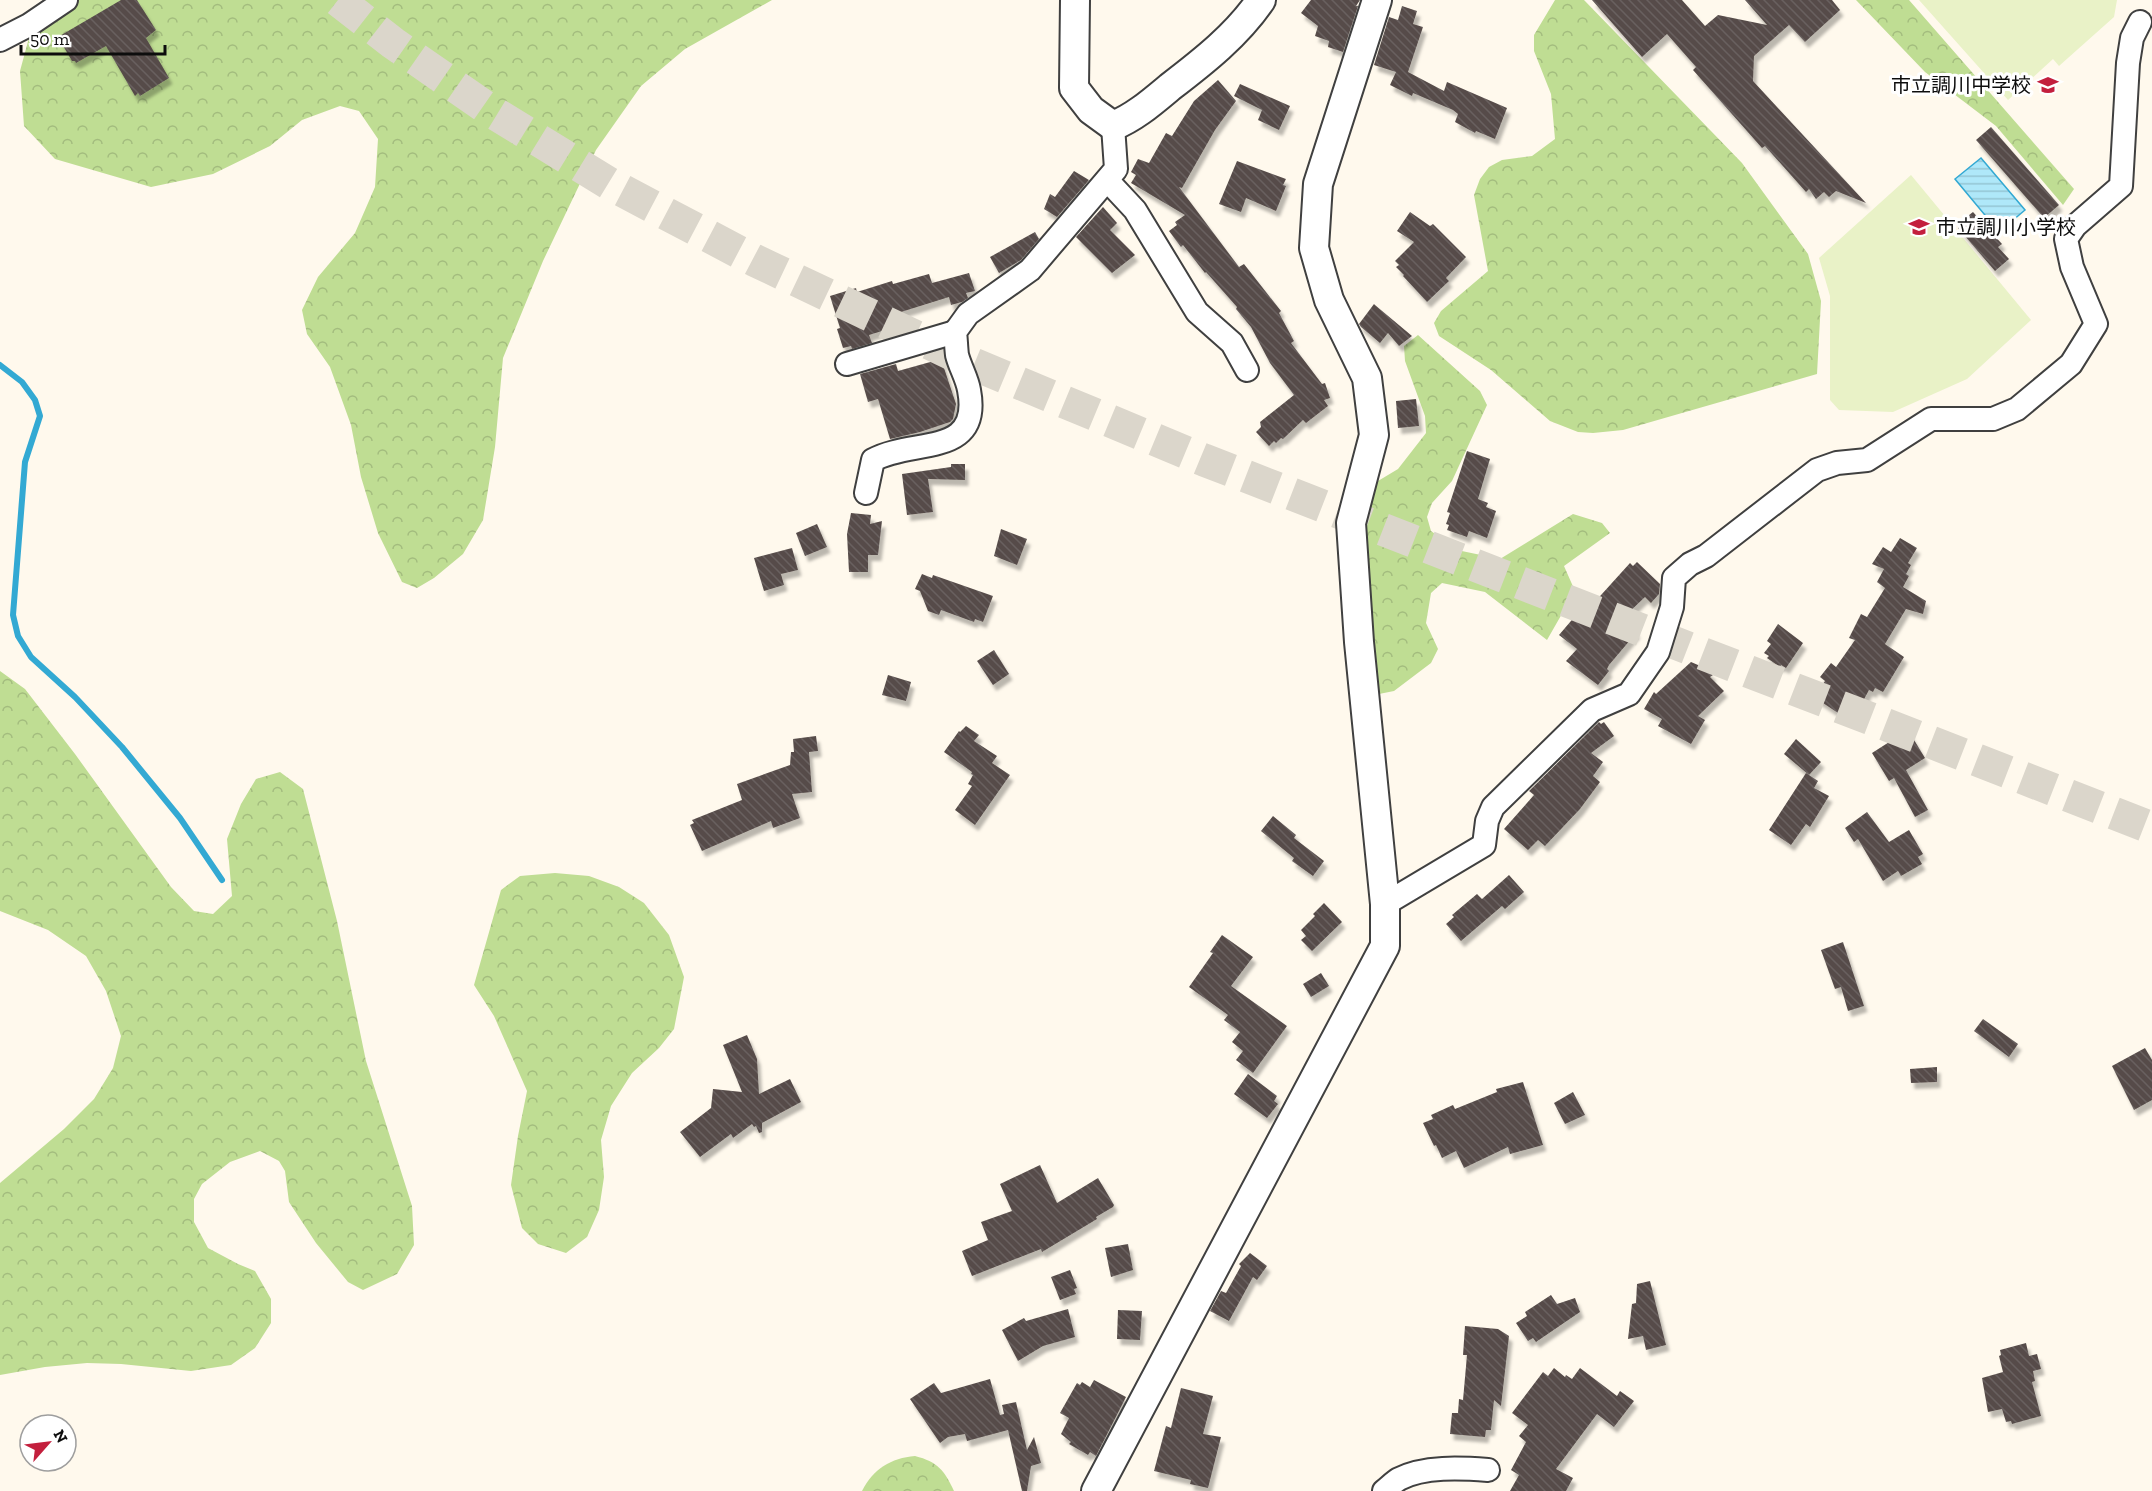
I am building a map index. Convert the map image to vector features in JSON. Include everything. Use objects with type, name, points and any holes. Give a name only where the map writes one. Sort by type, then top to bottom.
[{"type":"street","points":[[0,40],[29,25],[66,0]]},
{"type":"street","points":[[847,364],[955,332],[968,314],[1030,270],[1116,169],[1113,126],[1091,110],[1074,88],[1075,0]]},
{"type":"street","points":[[1113,126],[1130,118],[1216,52],[1251,15],[1261,0]]},
{"type":"street","points":[[1096,1491],[1385,946],[1385,904],[1359,642],[1352,523],[1374,435],[1367,378],[1329,300],[1314,248],[1318,183],[1377,0]]},
{"type":"street","points":[[1385,904],[1484,845],[1487,821],[1493,807],[1592,710],[1629,694],[1658,652],[1672,608],[1674,578],[1690,564],[1706,556],[1817,470],[1837,463],[1867,460],[1931,419],[1993,419],[2017,409],[2071,364],[2096,324],[2072,267],[2066,239],[2075,226],[2121,186],[2128,63],[2132,38],[2140,22]]},
{"type":"street","points":[[1107,180],[1135,210],[1197,312],[1232,343],[1247,370]]},
{"type":"street","points":[[866,493],[873,460],[886,453],[949,441],[961,432],[971,415],[969,389],[957,354],[955,332]]},
{"type":"street","points":[[1384,1491],[1399,1479],[1419,1473],[1453,1468],[1488,1470]]},
{"type":"green space","points":[[61,0],[772,0],[685,49],[641,86],[596,150],[543,261],[503,358],[495,447],[483,520],[463,554],[434,578],[417,588],[402,582],[378,533],[361,477],[351,425],[330,367],[307,334],[302,310],[318,277],[355,233],[375,187],[378,139],[359,111],[340,106],[302,120],[270,146],[213,174],[151,187],[55,159],[24,126],[20,71],[30,34]]},
{"type":"green space","points":[[1555,0],[1584,0],[1742,163],[1808,254],[1821,301],[1817,374],[1623,430],[1578,432],[1550,421],[1491,370],[1439,336],[1434,323],[1441,311],[1488,271],[1474,195],[1480,179],[1489,167],[1502,160],[1532,156],[1555,139],[1551,94],[1534,51],[1534,35]]},
{"type":"green space","points":[[1856,0],[1909,0],[2074,189],[2063,205],[1996,126],[1925,72]]},
{"type":"green space","points":[[1919,0],[2117,0],[2114,17],[2059,66],[2053,59],[2008,100]]},
{"type":"green space","points":[[1911,175],[2031,320],[1967,379],[1893,412],[1839,410],[1830,400],[1830,296],[1819,258]]},
{"type":"green space","points":[[1418,335],[1480,391],[1487,405],[1452,481],[1432,503],[1427,517],[1431,531],[1457,550],[1500,559],[1573,514],[1602,523],[1610,533],[1564,566],[1575,591],[1547,640],[1485,592],[1442,583],[1431,593],[1426,623],[1438,649],[1431,663],[1394,691],[1379,694],[1351,570],[1373,484],[1398,469],[1426,433],[1425,416],[1405,361],[1404,346]]},
{"type":"green space","points":[[0,671],[25,689],[171,887],[194,911],[213,914],[232,896],[227,839],[241,804],[256,779],[280,772],[303,789],[337,921],[366,1061],[412,1206],[414,1245],[397,1274],[363,1290],[348,1282],[316,1243],[289,1202],[285,1171],[279,1161],[260,1151],[230,1162],[202,1184],[194,1199],[194,1222],[208,1248],[255,1271],[271,1299],[271,1323],[255,1348],[231,1365],[191,1371],[87,1363],[0,1375],[0,1183],[64,1129],[94,1099],[113,1068],[121,1036],[106,991],[86,956],[48,930],[0,911]]},
{"type":"green space","points":[[555,873],[589,876],[619,887],[644,903],[669,935],[684,977],[674,1029],[659,1048],[632,1073],[611,1106],[601,1140],[604,1177],[599,1210],[587,1237],[566,1253],[538,1244],[522,1228],[511,1185],[527,1091],[494,1016],[474,985],[501,890],[520,876]]},
{"type":"green space","points":[[915,1456],[935,1464],[954,1491],[862,1491],[866,1483],[884,1466],[898,1459]]},
{"type":"water","points":[[1981,158],[2025,210],[1999,232],[1955,179]]},
{"type":"building","points":[[121,0],[137,0],[156,30],[146,38],[169,78],[140,96],[138,93],[135,96],[106,46],[76,63],[72,61],[58,37]]},
{"type":"building","points":[[1311,0],[1360,0],[1356,6],[1358,6],[1343,52],[1328,47],[1329,41],[1315,36],[1318,26],[1301,13]]},
{"type":"building","points":[[1592,0],[1682,0],[1705,26],[1718,15],[1767,25],[1745,0],[1832,0],[1840,10],[1805,42],[1789,25],[1754,56],[1753,81],[1866,203],[1836,191],[1829,197],[1824,192],[1816,199],[1809,189],[1806,192],[1765,146],[1762,148],[1693,70],[1696,67],[1667,34],[1642,57]]},
{"type":"building","points":[[1402,6],[1417,11],[1413,24],[1423,27],[1408,72],[1444,91],[1447,82],[1507,108],[1495,139],[1476,131],[1475,133],[1455,122],[1458,114],[1453,110],[1413,93],[1412,96],[1390,85],[1396,72],[1374,65],[1389,17],[1398,20]]},
{"type":"building","points":[[1218,80],[1236,101],[1215,130],[1182,188],[1179,187],[1239,267],[1244,264],[1281,311],[1279,313],[1294,341],[1291,343],[1322,384],[1325,383],[1330,398],[1324,400],[1328,406],[1306,423],[1303,420],[1283,439],[1281,438],[1276,443],[1274,441],[1269,446],[1256,432],[1261,427],[1260,422],[1294,395],[1270,363],[1251,327],[1236,309],[1237,307],[1169,231],[1177,225],[1175,222],[1185,215],[1131,183],[1136,175],[1131,172],[1138,159],[1149,163],[1166,133],[1172,136],[1194,101]]},
{"type":"building","points":[[1240,84],[1290,106],[1279,130],[1258,120],[1262,110],[1234,96]]},
{"type":"building","points":[[1991,127],[2059,205],[2044,218],[1976,140]]},
{"type":"building","points":[[1237,161],[1286,179],[1283,185],[1286,186],[1276,211],[1246,198],[1241,212],[1219,204]]},
{"type":"building","points":[[1074,171],[1089,180],[1057,217],[1044,209],[1050,194],[1055,197]]},
{"type":"building","points":[[1103,207],[1117,223],[1110,230],[1135,255],[1112,273],[1076,237]]},
{"type":"building","points":[[1410,212],[1430,226],[1433,224],[1466,257],[1446,278],[1449,281],[1427,302],[1396,267],[1399,265],[1395,261],[1414,242],[1397,231]]},
{"type":"building","points":[[1973,212],[2002,244],[1998,247],[2009,259],[1995,271],[1958,228],[1962,225],[1960,222]]},
{"type":"building","points":[[1035,232],[1039,239],[1021,260],[999,273],[990,257]]},
{"type":"building","points":[[969,273],[975,291],[966,293],[968,298],[962,302],[951,305],[949,297],[901,312],[905,324],[869,335],[872,343],[852,349],[851,346],[843,348],[837,329],[840,328],[830,296],[856,288],[857,292],[892,281],[893,284],[929,274],[932,283]]},
{"type":"building","points":[[1374,304],[1412,336],[1399,346],[1388,333],[1380,343],[1361,327],[1359,324]]},
{"type":"building","points":[[941,359],[956,404],[953,419],[920,432],[890,439],[878,399],[868,402],[860,374],[896,364],[898,371]]},
{"type":"building","points":[[1416,399],[1419,426],[1398,428],[1396,401]]},
{"type":"building","points":[[1467,451],[1490,459],[1478,499],[1488,503],[1486,507],[1496,511],[1487,538],[1469,531],[1467,537],[1447,530],[1449,525],[1446,524],[1450,513],[1447,512]]},
{"type":"building","points":[[951,464],[965,464],[965,480],[928,479],[933,512],[907,515],[902,474],[951,467]]},
{"type":"building","points":[[851,513],[871,515],[870,524],[882,521],[878,555],[868,555],[868,572],[849,572],[847,534]]},
{"type":"building","points":[[817,524],[827,547],[805,556],[796,533]]},
{"type":"building","points":[[1001,529],[1027,539],[1017,565],[994,556]]},
{"type":"building","points":[[1900,538],[1917,548],[1908,563],[1911,565],[1906,574],[1909,576],[1903,587],[1926,601],[1923,614],[1906,609],[1885,644],[1904,657],[1883,692],[1875,688],[1873,692],[1869,690],[1862,703],[1856,698],[1844,717],[1814,697],[1825,681],[1820,677],[1831,663],[1836,667],[1855,640],[1849,638],[1861,614],[1867,617],[1885,588],[1877,582],[1884,569],[1872,564],[1883,547],[1891,552]]},
{"type":"building","points":[[792,548],[798,570],[781,574],[784,585],[764,591],[754,558]]},
{"type":"building","points":[[1637,562],[1660,584],[1659,594],[1651,603],[1645,597],[1623,618],[1637,632],[1609,665],[1607,669],[1609,671],[1598,685],[1566,661],[1577,649],[1559,635],[1588,601],[1592,605],[1630,563],[1633,566]]},
{"type":"building","points":[[922,574],[932,578],[933,575],[993,596],[983,622],[975,619],[974,622],[941,610],[939,615],[928,611],[920,591],[915,589]]},
{"type":"building","points":[[1778,624],[1803,643],[1786,668],[1781,665],[1780,667],[1764,653],[1771,644],[1767,641]]},
{"type":"building","points":[[994,650],[1009,674],[993,685],[977,661]]},
{"type":"building","points":[[1691,662],[1705,668],[1713,675],[1710,677],[1724,691],[1698,716],[1705,720],[1691,744],[1658,726],[1662,719],[1644,709],[1654,692],[1656,694]]},
{"type":"building","points":[[888,675],[911,682],[906,701],[882,695]]},
{"type":"building","points":[[1599,722],[1601,724],[1604,722],[1614,736],[1591,753],[1603,762],[1593,776],[1600,782],[1580,809],[1545,846],[1538,840],[1528,850],[1504,829],[1534,795],[1529,791]]},
{"type":"building","points":[[966,726],[979,735],[974,741],[997,756],[992,763],[1010,775],[975,825],[955,810],[972,786],[968,784],[973,775],[972,772],[944,752],[959,731]]},
{"type":"building","points":[[1908,730],[1925,758],[1906,770],[1928,810],[1915,817],[1894,778],[1889,781],[1872,753]]},
{"type":"building","points":[[816,736],[818,751],[809,752],[812,792],[792,794],[800,818],[773,828],[771,821],[702,851],[690,825],[694,823],[692,820],[742,800],[737,784],[790,765],[791,752],[794,752],[793,739]]},
{"type":"building","points":[[1796,739],[1821,762],[1809,775],[1784,754]]},
{"type":"building","points":[[1806,773],[1818,781],[1814,788],[1829,796],[1810,827],[1806,824],[1791,845],[1769,830]]},
{"type":"building","points":[[1867,812],[1889,842],[1909,830],[1923,854],[1918,857],[1922,864],[1901,876],[1898,871],[1883,881],[1858,839],[1854,842],[1845,828]]},
{"type":"building","points":[[1273,816],[1296,835],[1294,838],[1324,861],[1313,876],[1292,861],[1294,858],[1261,831]]},
{"type":"building","points":[[1509,875],[1524,892],[1505,909],[1502,906],[1461,941],[1446,924],[1454,917],[1452,915],[1477,894],[1482,899]]},
{"type":"building","points":[[1324,903],[1342,922],[1312,951],[1301,940],[1306,936],[1301,930]]},
{"type":"building","points":[[1222,935],[1253,957],[1231,986],[1287,1026],[1253,1073],[1236,1060],[1243,1051],[1232,1042],[1240,1032],[1224,1020],[1228,1015],[1189,987],[1213,953],[1210,952]]},
{"type":"building","points":[[1843,942],[1864,1006],[1848,1011],[1841,987],[1835,989],[1821,950]]},
{"type":"building","points":[[1321,973],[1329,986],[1311,997],[1303,984]]},
{"type":"building","points":[[1983,1019],[2018,1044],[2009,1057],[1974,1031]]},
{"type":"building","points":[[747,1035],[757,1059],[759,1094],[790,1079],[801,1102],[762,1123],[762,1132],[759,1133],[756,1126],[752,1124],[733,1138],[731,1134],[700,1157],[680,1132],[711,1108],[713,1089],[742,1092],[723,1045]]},
{"type":"building","points":[[2145,1048],[2152,1060],[2152,1100],[2134,1110],[2112,1066]]},
{"type":"building","points":[[1937,1067],[1937,1082],[1911,1083],[1910,1069]]},
{"type":"building","points":[[1248,1074],[1277,1096],[1274,1101],[1278,1104],[1267,1118],[1234,1094]]},
{"type":"building","points":[[1523,1082],[1543,1145],[1510,1154],[1508,1147],[1464,1168],[1456,1151],[1442,1158],[1423,1123],[1433,1119],[1431,1115],[1453,1105],[1455,1109],[1497,1092],[1496,1089]]},
{"type":"building","points":[[1573,1092],[1585,1115],[1565,1124],[1554,1103]]},
{"type":"building","points":[[1040,1165],[1057,1203],[1098,1178],[1114,1205],[1113,1207],[1042,1252],[1041,1249],[972,1276],[962,1251],[988,1240],[981,1222],[1012,1211],[1000,1184]]},
{"type":"building","points":[[1128,1244],[1133,1270],[1111,1277],[1105,1248]]},
{"type":"building","points":[[1250,1253],[1267,1266],[1257,1280],[1253,1277],[1229,1321],[1210,1311],[1221,1291],[1226,1293],[1241,1266],[1239,1264]]},
{"type":"building","points":[[1070,1270],[1077,1288],[1074,1289],[1076,1294],[1060,1300],[1051,1277]]},
{"type":"building","points":[[1650,1281],[1666,1345],[1646,1350],[1643,1336],[1628,1339],[1632,1304],[1636,1303],[1637,1284]]},
{"type":"building","points":[[1551,1295],[1557,1304],[1575,1298],[1580,1312],[1536,1342],[1533,1338],[1528,1341],[1516,1323],[1527,1316],[1525,1312]]},
{"type":"building","points":[[1068,1309],[1075,1337],[1043,1346],[1018,1361],[1002,1330],[1024,1318],[1026,1321]]},
{"type":"building","points":[[1118,1310],[1142,1311],[1140,1340],[1117,1339]]},
{"type":"building","points":[[1465,1326],[1498,1329],[1509,1336],[1501,1406],[1494,1400],[1491,1430],[1486,1430],[1485,1437],[1450,1434],[1452,1413],[1458,1413],[1459,1399],[1463,1400],[1467,1355],[1463,1355]]},
{"type":"building","points":[[2026,1343],[2029,1356],[2037,1354],[2041,1369],[2033,1371],[2035,1381],[2032,1382],[2041,1416],[2012,1424],[2011,1421],[2006,1422],[2002,1409],[1988,1412],[1982,1378],[2003,1372],[1999,1356],[2001,1355],[2000,1350]]},
{"type":"building","points":[[1554,1368],[1565,1377],[1566,1375],[1572,1379],[1580,1368],[1617,1396],[1620,1391],[1634,1401],[1614,1427],[1597,1414],[1556,1469],[1573,1478],[1566,1491],[1510,1491],[1519,1475],[1511,1470],[1526,1442],[1519,1436],[1528,1425],[1512,1413],[1543,1372],[1548,1376]]},
{"type":"building","points":[[990,1379],[1000,1415],[1004,1414],[1002,1405],[1016,1402],[1027,1450],[1034,1437],[1041,1463],[1031,1466],[1027,1491],[1022,1491],[1008,1430],[967,1441],[965,1434],[948,1437],[940,1443],[910,1399],[934,1383],[941,1393]]},
{"type":"building","points":[[1094,1380],[1126,1397],[1096,1456],[1090,1452],[1088,1455],[1069,1444],[1071,1442],[1061,1434],[1069,1418],[1060,1413],[1077,1383],[1080,1385],[1082,1382],[1090,1387]]},
{"type":"building","points":[[1181,1388],[1213,1396],[1203,1434],[1221,1437],[1208,1488],[1190,1484],[1191,1480],[1154,1471],[1166,1426],[1171,1428]]},
{"type":"waterway","points":[[0,365],[22,382],[35,400],[40,416],[25,462],[13,615],[18,636],[31,657],[75,697],[122,747],[180,818],[222,880]]},
{"type":"tunnel","points":[[338,0],[393,43],[491,111],[610,184],[754,260],[971,363],[1204,460],[2152,828]]},
{"type":"place","name":"市立調川中学校","points":[[2048,85]]},
{"type":"place","name":"市立調川小学校","points":[[1919,227]]}]
